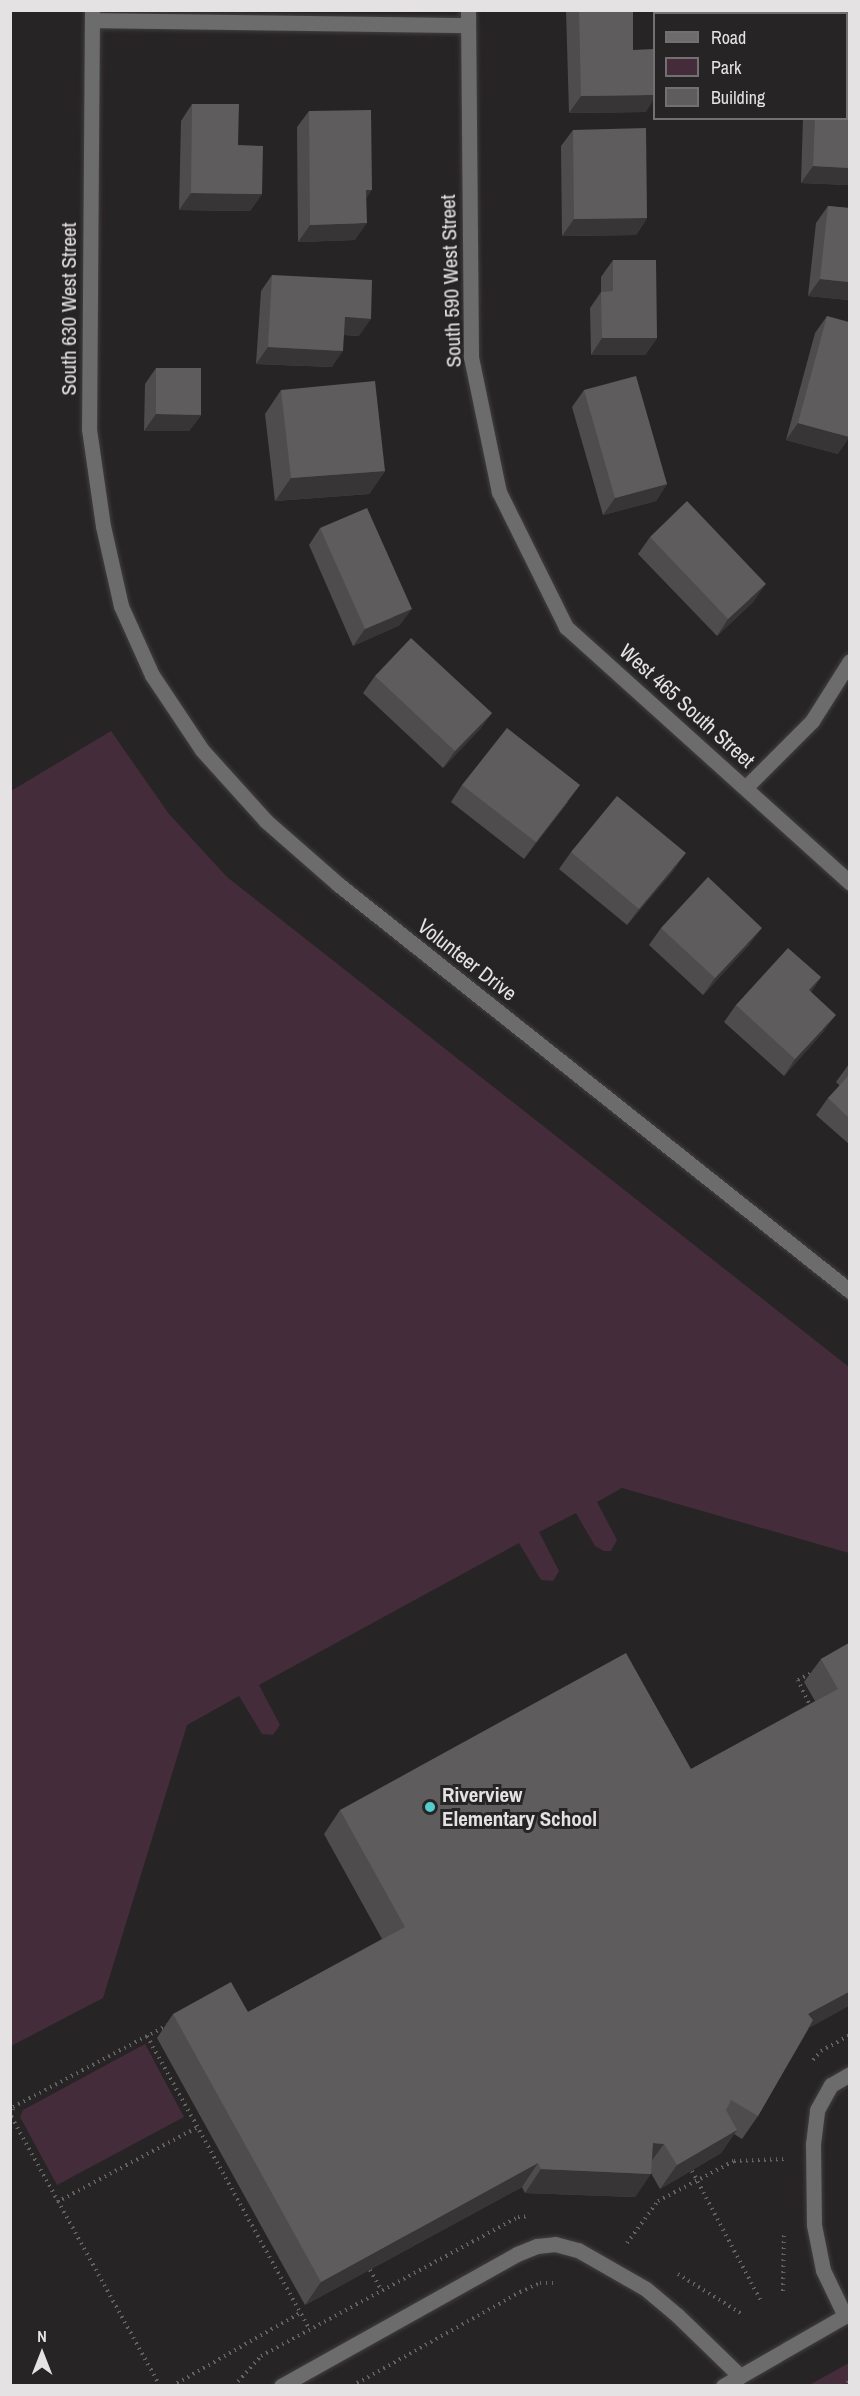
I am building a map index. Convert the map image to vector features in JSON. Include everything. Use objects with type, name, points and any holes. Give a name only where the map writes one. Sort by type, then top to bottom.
[{"type":"street","points":[[92,15],[468,18]]},
{"type":"street","name":"South 630 West Street","points":[[92,15],[89,429],[103,526],[121,606]]},
{"type":"street","name":"South 590 West Street","points":[[468,18],[471,357],[499,492],[524,542]]},
{"type":"street","name":"West 465 South Street","points":[[524,542],[566,627],[746,787],[849,883]]},
{"type":"street","name":"Volunteer Drive","points":[[121,606],[152,675],[202,750],[266,821],[339,885],[849,1291]]},
{"type":"street","points":[[746,787],[812,721],[849,661]]},
{"type":"street","points":[[723,2385],[847,2314],[823,2270],[814,2225],[813,2144],[817,2110],[831,2085],[849,2074]]},
{"type":"street","points":[[281,2385],[517,2254],[537,2246],[555,2244],[578,2250],[646,2289],[677,2314],[740,2376]]},
{"type":"path","points":[[814,1716],[798,1680],[818,1669]]},
{"type":"path","points":[[160,2385],[11,2116],[14,2107],[177,2020]]},
{"type":"path","points":[[147,2036],[310,2330]]},
{"type":"path","points":[[57,2202],[198,2127]]},
{"type":"path","points":[[627,2243],[658,2201],[734,2162],[785,2159]]},
{"type":"path","points":[[692,2171],[762,2303]]},
{"type":"path","points":[[370,2270],[382,2291]]},
{"type":"path","points":[[352,2385],[520,2292],[540,2283],[558,2283]]},
{"type":"path","points":[[172,2385],[300,2313]]},
{"type":"path","points":[[842,2385],[849,2381]]},
{"type":"green space","points":[[111,731],[169,814],[227,877],[849,1367],[849,1553],[622,1488],[597,1502],[617,1540],[611,1551],[604,1551],[595,1546],[576,1513],[539,1532],[559,1571],[553,1581],[541,1580],[519,1543],[259,1685],[280,1725],[273,1735],[262,1734],[239,1696],[187,1725],[103,1998],[11,2046],[11,791]]},
{"type":"green space","points":[[145,2044],[184,2117],[57,2185],[20,2117],[23,2110]]},
{"type":"green space","points":[[849,2363],[849,2385],[809,2385]]},
{"type":"building","points":[[579,10],[633,10],[633,50],[653,49],[653,95],[581,96]]},
{"type":"building","points":[[812,10],[849,10],[849,52],[848,12],[812,12]]},
{"type":"building","points":[[849,90],[849,168],[813,166],[815,120],[848,120]]},
{"type":"building","points":[[192,104],[239,104],[238,145],[263,146],[262,194],[191,193]]},
{"type":"building","points":[[371,110],[372,190],[366,190],[367,223],[310,225],[309,111]]},
{"type":"building","points":[[646,128],[647,218],[574,219],[573,130]]},
{"type":"building","points":[[828,206],[849,208],[849,282],[820,279]]},
{"type":"building","points":[[613,260],[656,260],[657,338],[602,338],[601,292],[613,291]]},
{"type":"building","points":[[272,275],[372,280],[371,319],[345,317],[343,351],[268,347]]},
{"type":"building","points":[[827,316],[849,322],[849,437],[798,423]]},
{"type":"building","points":[[156,368],[201,368],[201,415],[156,414]]},
{"type":"building","points":[[636,376],[667,484],[615,498],[584,390]]},
{"type":"building","points":[[375,381],[385,471],[291,478],[281,390]]},
{"type":"building","points":[[687,501],[766,584],[728,619],[650,537]]},
{"type":"building","points":[[367,508],[412,609],[365,629],[320,528]]},
{"type":"building","points":[[411,638],[492,713],[455,751],[375,676]]},
{"type":"building","points":[[507,728],[580,785],[536,842],[462,785]]},
{"type":"building","points":[[617,796],[686,853],[639,909],[571,852]]},
{"type":"building","points":[[708,877],[762,928],[715,978],[661,928]]},
{"type":"building","points":[[788,948],[821,977],[809,990],[836,1015],[795,1059],[736,1005]]},
{"type":"building","points":[[849,1075],[849,1118],[828,1098]]},
{"type":"building","name":"Riverview Elementary School","points":[[849,1643],[849,1992],[808,2014],[813,2020],[758,2116],[731,2100],[726,2110],[737,2130],[677,2165],[664,2144],[653,2143],[651,2174],[541,2169],[538,2163],[321,2282],[173,2014],[231,1982],[248,2012],[405,1927],[340,1810],[626,1653],[691,1769],[838,1689],[821,1659]]},
{"type":"place","name":"Riverview Elementary School","points":[[430,1807]]}]
